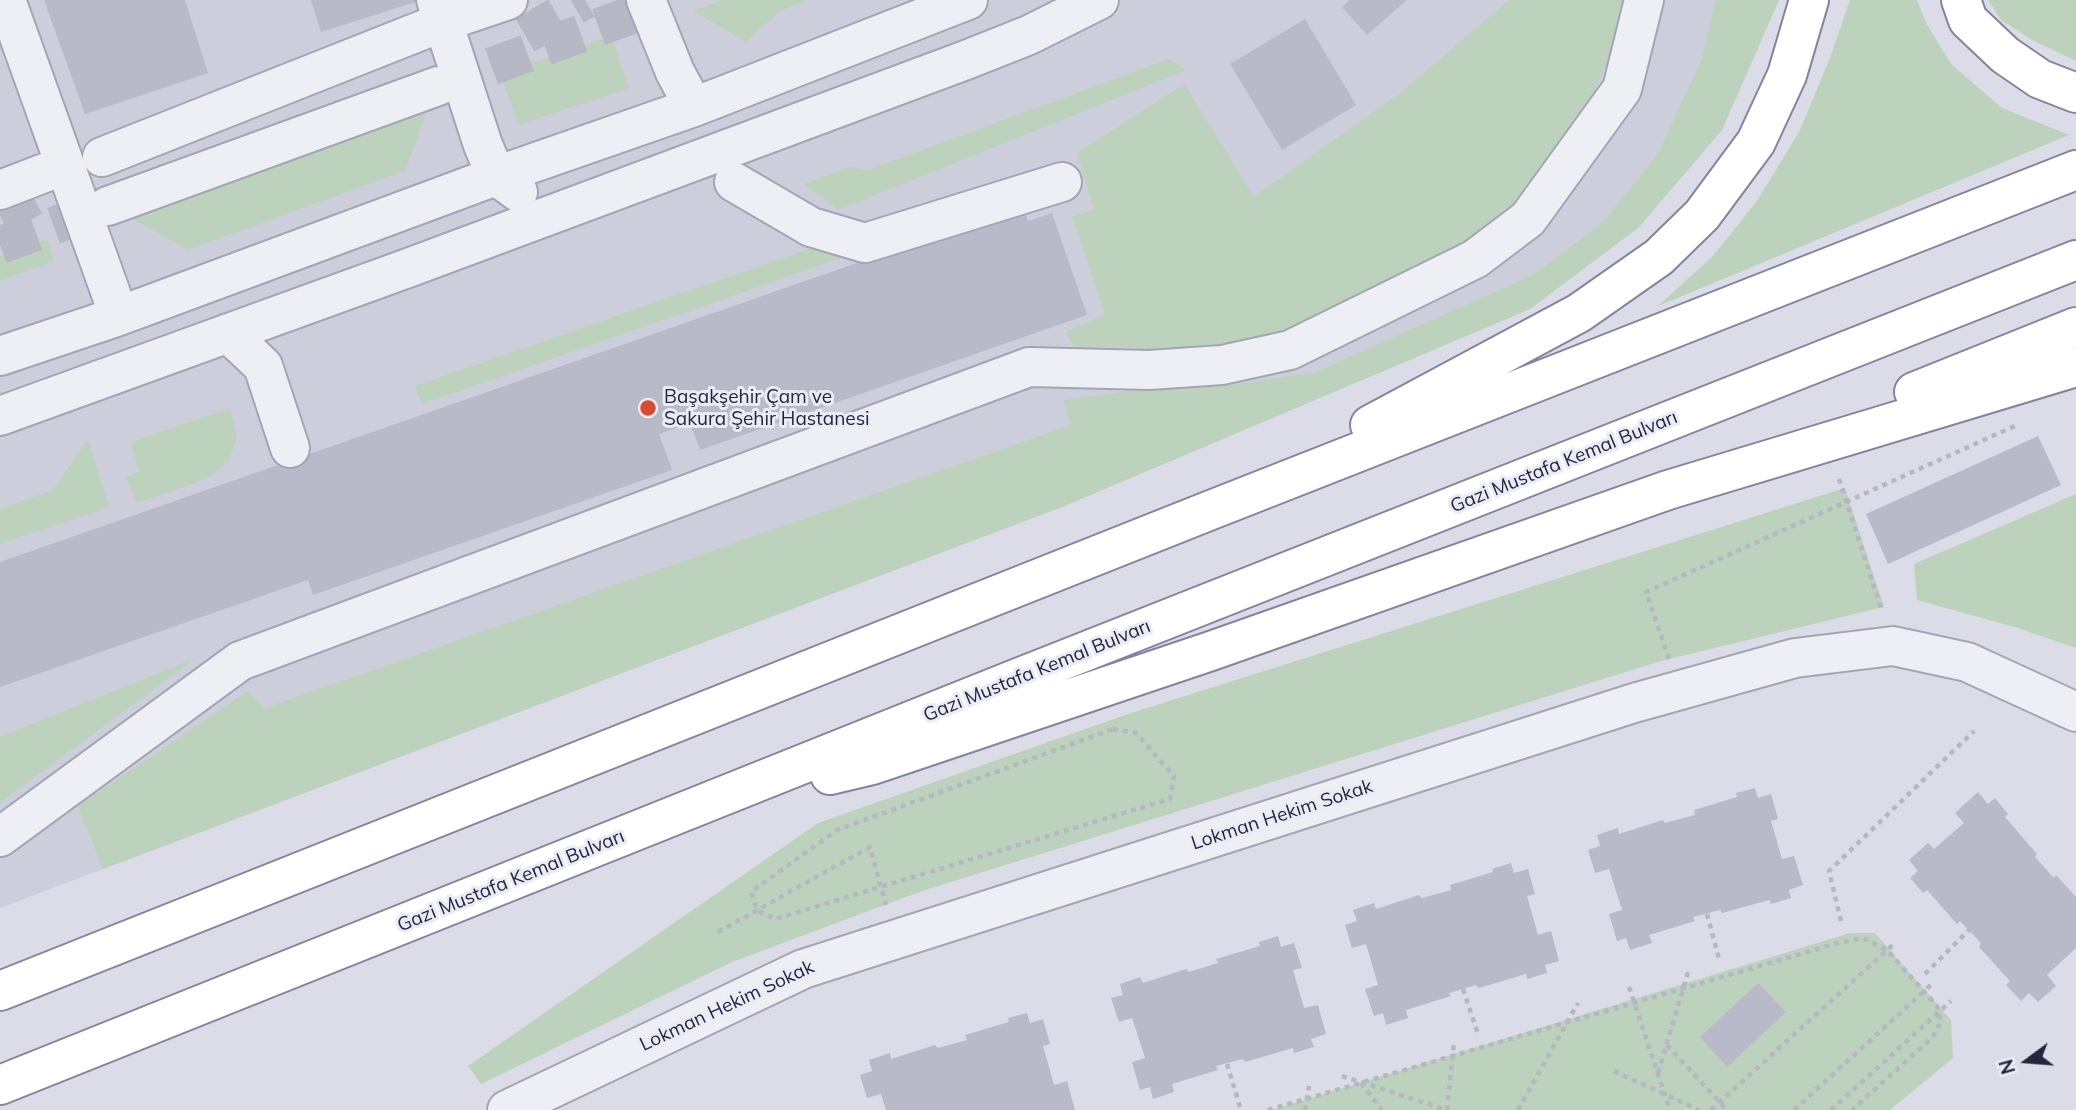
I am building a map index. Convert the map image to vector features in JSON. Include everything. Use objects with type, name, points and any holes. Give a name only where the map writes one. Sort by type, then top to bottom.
[{"type":"highway","points":[[1211,510],[1579,313],[1659,257],[1703,215],[1756,142],[1787,75],[1809,0]]},
{"type":"highway","points":[[1961,0],[1968,20],[2006,55],[2040,79],[2076,93]]},
{"type":"highway","points":[[0,991],[2076,170]]},
{"type":"highway","name":"Gazi Mustafa Kemal Bulvarı","points":[[0,1085],[2076,260]]},
{"type":"highway","points":[[679,814],[872,765],[1208,652],[1668,490],[2076,327]]},
{"type":"highway","points":[[1668,490],[2076,366]]},
{"type":"street","points":[[6,0],[119,316]]},
{"type":"street","points":[[102,157],[440,11],[508,0]]},
{"type":"street","points":[[0,356],[119,316],[496,176],[694,107],[968,0]]},
{"type":"street","points":[[0,415],[979,55],[1049,26],[1099,0]]},
{"type":"street","points":[[0,837],[240,661],[1029,367],[1149,370],[1210,366],[1290,350],[1475,259],[1528,219],[1622,89],[1644,0]]},
{"type":"street","points":[[662,1],[675,72],[694,107]]},
{"type":"street","points":[[440,11],[483,145],[496,176],[552,213]]},
{"type":"street","points":[[107,206],[438,86]]},
{"type":"street","points":[[0,190],[65,165]]},
{"type":"street","points":[[734,182],[811,227],[865,243],[1062,181]]},
{"type":"street","points":[[228,333],[263,366],[290,448]]},
{"type":"street","name":"Lokman Hekim Sokak","points":[[507,1110],[803,969],[1634,703],[1796,658],[1893,646],[1968,662],[2076,712]]},
{"type":"path","points":[[1680,690],[1646,592],[2028,420]]},
{"type":"path","points":[[1839,479],[1893,646]]},
{"type":"path","points":[[1113,729],[1136,733],[1174,776],[1170,799],[881,887],[775,919],[757,910],[751,892],[837,830],[1113,729]]},
{"type":"path","points":[[1841,921],[1829,871],[1974,731]]},
{"type":"path","points":[[718,932],[870,848],[896,939]]},
{"type":"path","points":[[1707,914],[1719,959]]},
{"type":"path","points":[[1924,974],[1969,930]]},
{"type":"path","points":[[1268,1110],[1838,943],[1863,939],[1887,950],[1937,1006],[1941,1022],[1932,1038],[1852,1110]]},
{"type":"path","points":[[1711,1110],[1896,942]]},
{"type":"path","points":[[1658,1074],[1689,968]]},
{"type":"path","points":[[1794,1110],[1933,983]]},
{"type":"path","points":[[1629,987],[1670,1110]]},
{"type":"path","points":[[1462,989],[1478,1034]]},
{"type":"path","points":[[1831,1110],[1951,1001]]},
{"type":"path","points":[[1518,1110],[1578,1003]]},
{"type":"path","points":[[1342,1076],[1447,1110],[1454,1042]]},
{"type":"path","points":[[1667,1045],[1727,1110]]},
{"type":"path","points":[[1227,1063],[1240,1107]]},
{"type":"path","points":[[1614,1071],[1699,1110]]},
{"type":"path","points":[[1361,1083],[1382,1110]]},
{"type":"path","points":[[1305,1110],[1309,1086]]},
{"type":"shaded area","name":"Başakşehir Çam ve Sakura Şehir Hastanesi","points":[[0,0],[1779,0],[1722,130],[1638,228],[1530,309],[1062,507],[0,908]]},
{"type":"green space","points":[[722,0],[809,0],[780,11],[746,42],[693,11]]},
{"type":"green space","points":[[1509,0],[1628,0],[1619,36],[1588,104],[1549,168],[1496,225],[1440,262],[1290,331],[1218,356],[1120,347],[1074,348],[1066,332],[1105,314],[1072,216],[1094,210],[1077,153],[1184,84],[1254,197],[1403,91]]},
{"type":"green space","points":[[1716,0],[1779,0],[1722,130],[1638,228],[1530,309],[1062,507],[103,869],[78,806],[248,691],[265,708],[1071,425],[1064,400],[1157,387],[1226,386],[1316,372],[1533,275],[1602,223],[1658,154],[1702,59]]},
{"type":"green space","points":[[1850,0],[1917,0],[1925,21],[1951,64],[2002,108],[2069,135],[1658,306],[1713,256],[1757,201],[1799,132],[1830,58]]},
{"type":"green space","points":[[1988,0],[2076,0],[2076,61],[2034,41],[2001,20]]},
{"type":"green space","points":[[611,36],[629,88],[519,125],[500,73]]},
{"type":"green space","points":[[1169,59],[1186,70],[838,210],[804,184],[848,167],[868,170]]},
{"type":"green space","points":[[427,112],[405,171],[188,250],[124,214]]},
{"type":"green space","points":[[47,239],[54,261],[0,281],[0,256]]},
{"type":"green space","points":[[826,243],[856,253],[422,404],[415,386]]},
{"type":"green space","points":[[230,408],[237,437],[229,460],[216,473],[195,483],[137,503],[126,477],[139,472],[131,442]]},
{"type":"green space","points":[[88,439],[109,507],[0,544],[0,509],[53,490]]},
{"type":"green space","points":[[1845,488],[1884,607],[1661,661],[922,891],[732,962],[481,1084],[468,1066],[818,823],[1128,714]]},
{"type":"green space","points":[[2076,494],[2076,648],[2018,628],[1917,600],[1914,564]]},
{"type":"green space","points":[[196,658],[0,803],[0,737]]},
{"type":"green space","points":[[1850,933],[1875,933],[1951,1020],[1953,1058],[1890,1110],[1271,1110]]},
{"type":"building","points":[[44,0],[185,0],[208,73],[85,114]]},
{"type":"building","points":[[311,0],[419,0],[419,1],[321,32]]},
{"type":"building","points":[[1350,0],[1407,0],[1367,35],[1342,7]]},
{"type":"building","points":[[1305,19],[1356,105],[1282,150],[1230,64]]},
{"type":"building","points":[[1023,205],[1028,221],[1052,213],[1087,315],[700,450],[690,423],[659,434],[672,470],[313,595],[308,580],[0,687],[0,562]]},
{"type":"building","points":[[2038,436],[2061,485],[1888,564],[1866,514]]},
{"type":"building","points":[[1755,788],[1758,798],[1771,794],[1778,819],[1771,821],[1782,859],[1794,856],[1803,885],[1789,890],[1791,898],[1771,904],[1769,900],[1722,913],[1720,910],[1693,917],[1695,921],[1649,935],[1652,943],[1630,950],[1626,938],[1617,941],[1609,914],[1622,910],[1609,869],[1595,873],[1588,850],[1600,846],[1597,835],[1618,828],[1619,834],[1663,820],[1665,823],[1695,815],[1694,810],[1737,797],[1736,793]]},
{"type":"building","points":[[1978,792],[1988,804],[1995,798],[2008,814],[2005,817],[2037,854],[2035,857],[2076,897],[2076,948],[2047,975],[2056,986],[2038,1002],[2029,993],[2021,1001],[2006,985],[2010,981],[1979,947],[1981,943],[1960,921],[1957,924],[1927,890],[1923,893],[1910,878],[1918,871],[1909,860],[1928,843],[1934,849],[1964,823],[1955,813]]},
{"type":"building","points":[[1511,863],[1514,873],[1528,869],[1535,894],[1527,896],[1538,935],[1551,931],[1559,961],[1545,965],[1547,973],[1527,979],[1526,974],[1479,988],[1476,985],[1449,993],[1451,996],[1406,1010],[1408,1018],[1386,1025],[1383,1013],[1374,1016],[1365,989],[1378,985],[1366,944],[1352,948],[1345,925],[1357,921],[1353,910],[1374,903],[1376,909],[1419,895],[1422,898],[1451,890],[1450,885],[1493,872],[1492,869]]},
{"type":"building","points":[[1278,936],[1281,947],[1294,943],[1302,968],[1293,970],[1304,1008],[1318,1005],[1326,1034],[1311,1039],[1314,1047],[1294,1053],[1293,1048],[1245,1062],[1243,1059],[1216,1066],[1218,1070],[1172,1084],[1174,1092],[1153,1099],[1150,1087],[1140,1090],[1132,1062],[1145,1058],[1132,1018],[1119,1022],[1111,998],[1123,995],[1120,984],[1140,977],[1143,983],[1186,969],[1189,972],[1218,963],[1216,959],[1260,946],[1259,942]]},
{"type":"building","points":[[1758,983],[1786,1012],[1727,1067],[1700,1037]]},
{"type":"building","points":[[1027,1013],[1030,1023],[1043,1019],[1050,1044],[1043,1046],[1054,1085],[1067,1081],[1075,1110],[886,1110],[881,1094],[867,1098],[860,1075],[872,1071],[869,1060],[890,1053],[891,1059],[935,1045],[938,1048],[967,1040],[965,1035],[1009,1022],[1008,1018]]},
{"type":"tunnel","points":[[525,35],[585,0]]},
{"type":"tunnel","points":[[438,86],[667,2]]},
{"type":"tunnel","points":[[0,216],[73,174]]},
{"type":"tunnel","points":[[0,245],[108,206]]},
{"type":"place","name":"Başakşehir Çam ve Sakura Şehir Hastanesi","points":[[648,408]]}]
